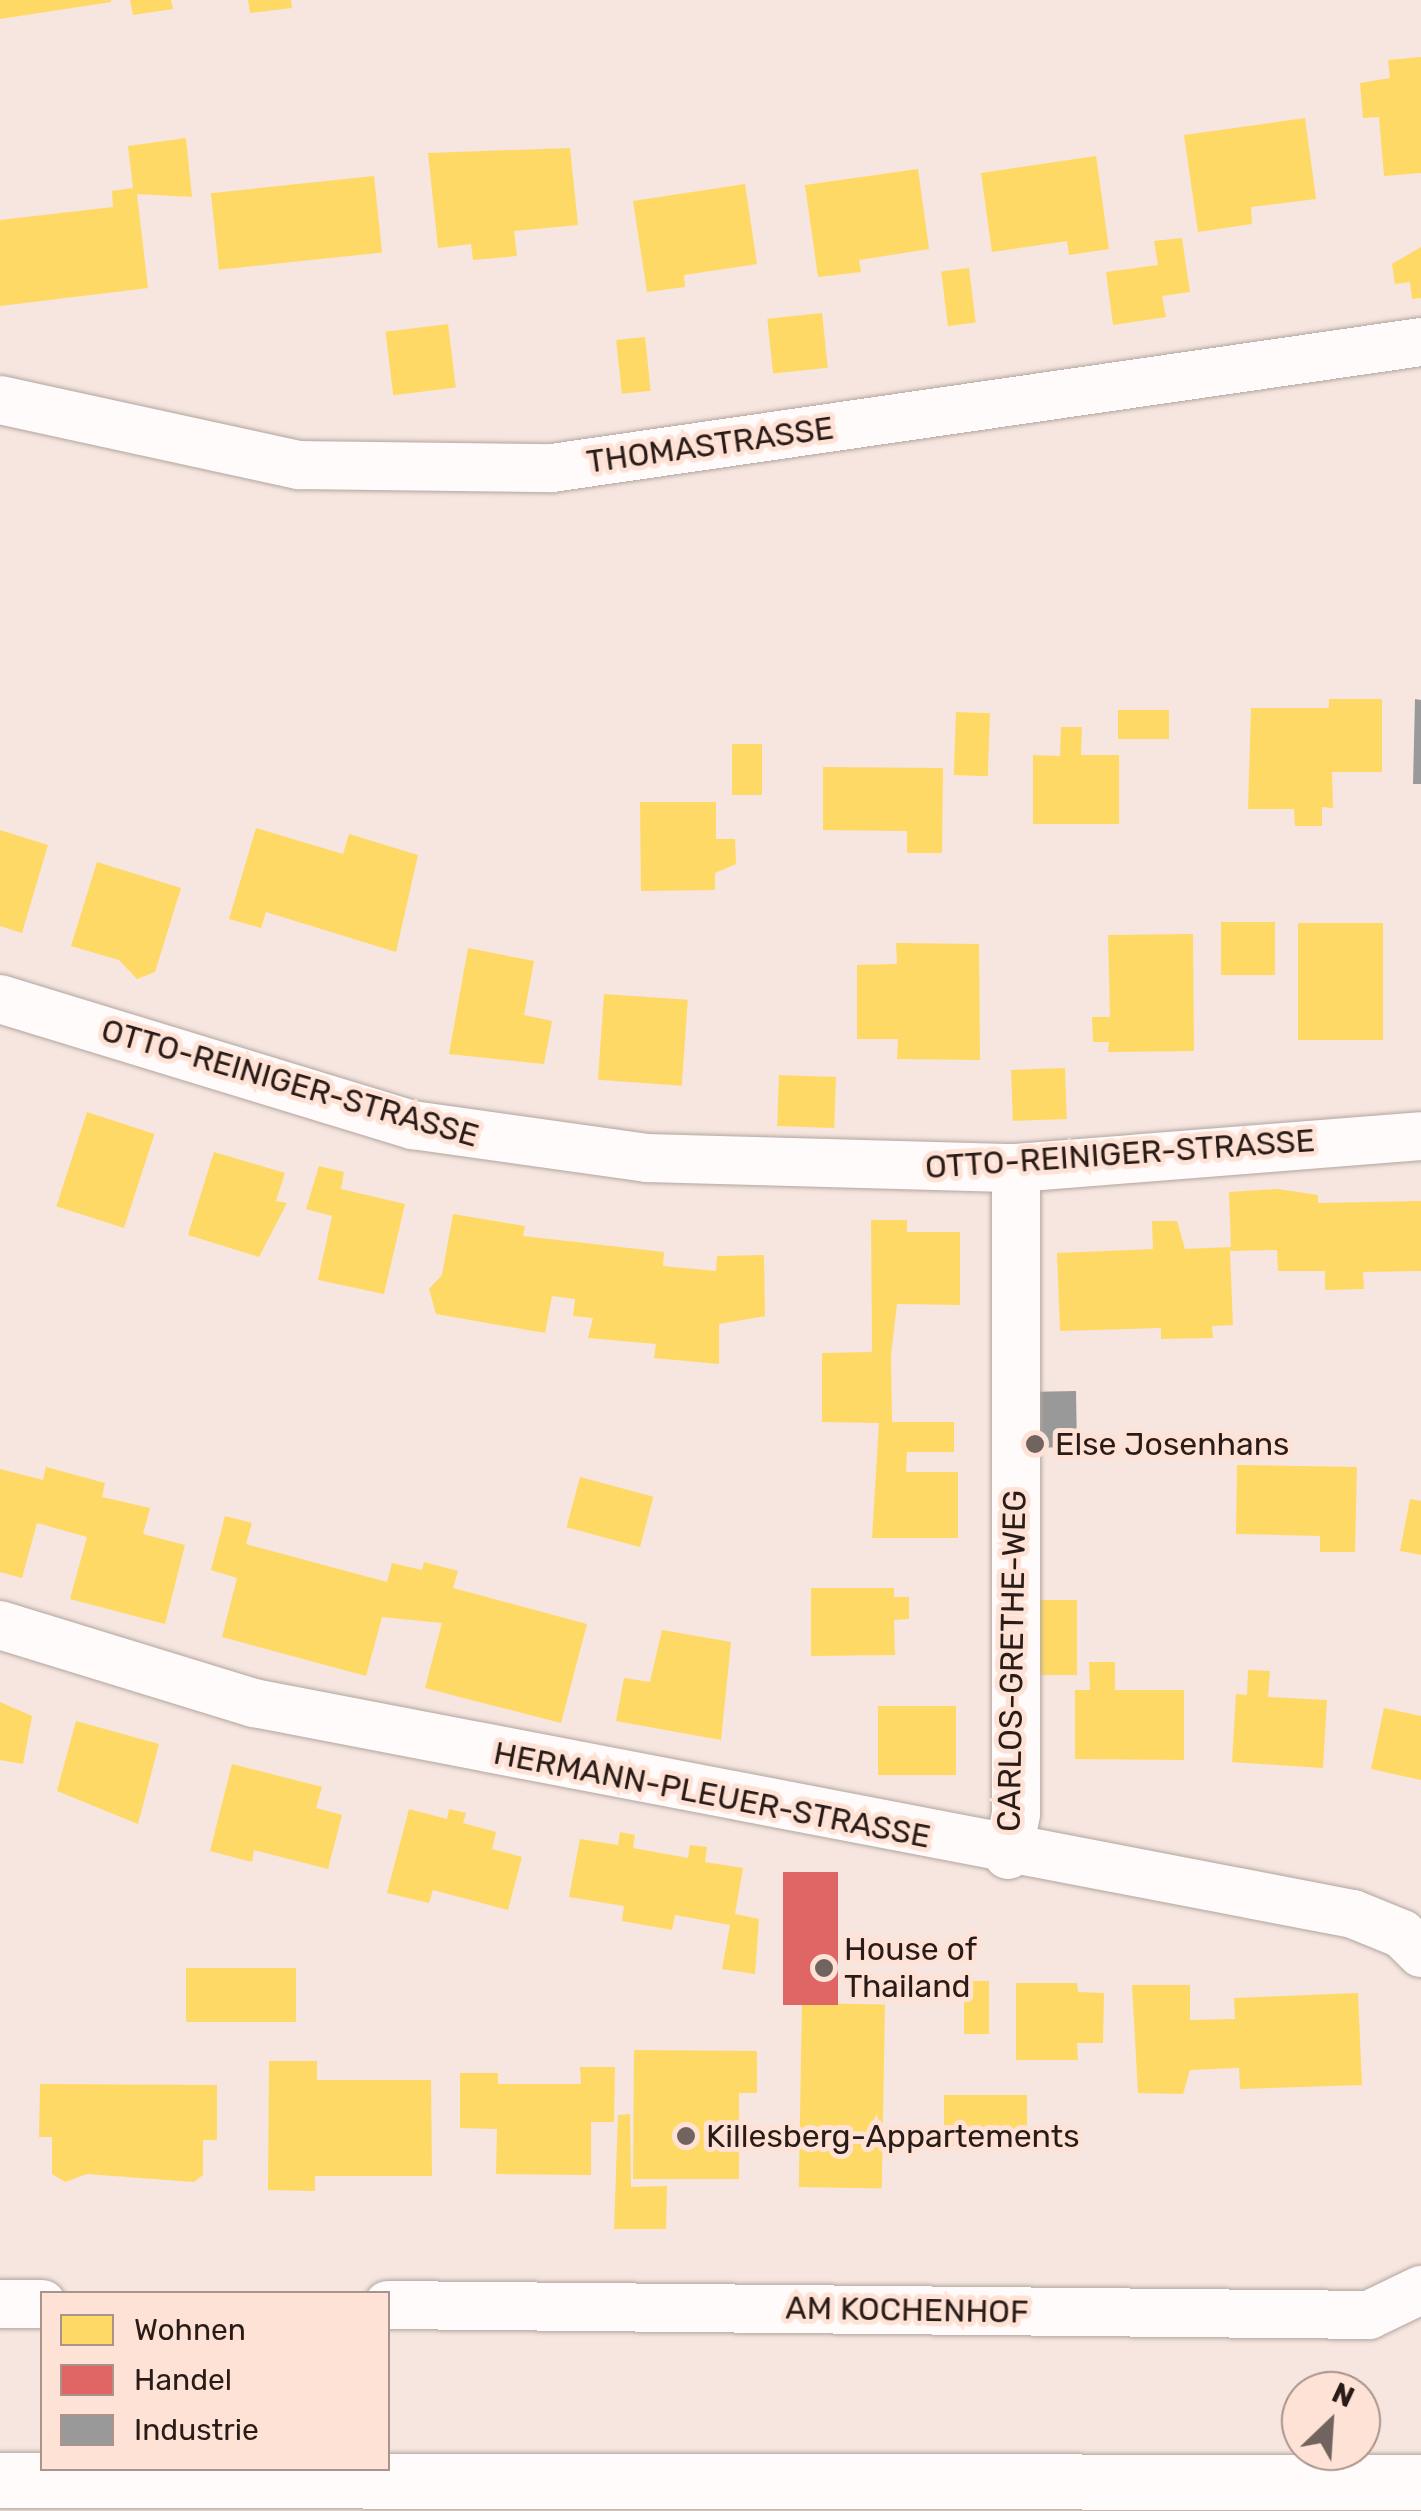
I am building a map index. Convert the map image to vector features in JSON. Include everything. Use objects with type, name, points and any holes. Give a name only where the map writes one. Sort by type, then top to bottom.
[{"type":"main road","points":[[0,2480],[1421,2482]]},
{"type":"street","name":"THOMASTRASSE","points":[[0,400],[299,465],[552,468],[1421,342]]},
{"type":"street","name":"OTTO-REINIGER-STRASSE","points":[[0,999],[484,1139],[739,1165],[1016,1168],[1421,1136]]},
{"type":"street","name":"CARLOS-GRETHE-WEG","points":[[1008,1854],[1016,1814],[1016,1168]]},
{"type":"street","name":"HERMANN-PLEUER-STRASSE","points":[[0,1624],[254,1703],[1008,1854],[1353,1914],[1402,1934],[1421,1953]]},
{"type":"street","name":"AM KOCHENHOF","points":[[390,2306],[1368,2315],[1421,2290]]},
{"type":"street","points":[[0,2304],[40,2304]]},
{"type":"building: Wohnen","points":[[0,0],[111,0],[111,2],[0,19]]},
{"type":"building: Wohnen","points":[[130,0],[171,0],[173,9],[133,15]]},
{"type":"building: Wohnen","points":[[248,0],[291,0],[292,8],[250,13]]},
{"type":"building: Wohnen","points":[[1421,57],[1421,173],[1384,176],[1379,117],[1363,118],[1360,83],[1390,78],[1388,60]]},
{"type":"building: Wohnen","points":[[1305,118],[1316,199],[1251,207],[1252,224],[1198,232],[1184,135]]},
{"type":"building: Wohnen","points":[[186,138],[192,197],[137,194],[148,288],[0,306],[0,220],[113,207],[112,191],[133,188],[128,146]]},
{"type":"building: Wohnen","points":[[570,148],[578,225],[514,231],[517,256],[473,260],[471,244],[438,248],[428,153]]},
{"type":"building: Wohnen","points":[[1096,156],[1109,249],[1069,255],[1067,241],[992,252],[981,173]]},
{"type":"building: Wohnen","points":[[918,169],[929,249],[859,260],[861,272],[818,277],[805,185]]},
{"type":"building: Wohnen","points":[[374,176],[382,253],[219,270],[211,193]]},
{"type":"building: Wohnen","points":[[745,184],[757,264],[684,275],[685,287],[647,292],[633,201]]},
{"type":"building: Wohnen","points":[[1182,238],[1190,292],[1162,296],[1166,317],[1113,325],[1106,272],[1158,265],[1154,241]]},
{"type":"building: Wohnen","points":[[1421,247],[1421,298],[1412,299],[1410,282],[1395,284],[1392,264]]},
{"type":"building: Wohnen","points":[[969,268],[976,323],[948,326],[941,271]]},
{"type":"building: Wohnen","points":[[822,313],[828,368],[773,373],[767,319]]},
{"type":"building: Wohnen","points":[[448,324],[456,388],[393,395],[385,332]]},
{"type":"building: Wohnen","points":[[645,337],[651,391],[622,394],[616,340]]},
{"type":"building: Wohnen","points":[[1329,699],[1382,699],[1382,772],[1332,772],[1333,808],[1322,807],[1322,826],[1295,826],[1294,809],[1248,809],[1251,708],[1329,708]]},
{"type":"building: Wohnen","points":[[1118,710],[1169,710],[1169,739],[1118,739]]},
{"type":"building: Wohnen","points":[[956,712],[990,713],[988,776],[954,775]]},
{"type":"building: Wohnen","points":[[1061,727],[1082,727],[1081,755],[1119,755],[1119,824],[1033,824],[1033,755],[1060,756]]},
{"type":"building: Wohnen","points":[[732,744],[762,744],[762,795],[732,795]]},
{"type":"building: Wohnen","points":[[823,767],[943,768],[942,853],[907,853],[907,831],[823,830]]},
{"type":"building: Wohnen","points":[[640,802],[716,802],[716,839],[735,839],[736,864],[715,873],[715,890],[641,891]]},
{"type":"building: Wohnen","points":[[256,828],[343,854],[349,834],[418,855],[396,952],[266,912],[261,928],[229,919]]},
{"type":"building: Wohnen","points":[[0,830],[48,845],[22,933],[0,926]]},
{"type":"building: Wohnen","points":[[97,862],[181,888],[155,972],[137,979],[119,960],[71,946]]},
{"type":"building: Wohnen","points":[[1221,922],[1275,922],[1275,975],[1221,975]]},
{"type":"building: Wohnen","points":[[1298,923],[1383,923],[1383,1040],[1298,1040]]},
{"type":"building: Wohnen","points":[[1193,934],[1194,1051],[1108,1052],[1109,1042],[1093,1042],[1092,1017],[1110,1017],[1108,935]]},
{"type":"building: Wohnen","points":[[896,943],[979,944],[980,1060],[897,1059],[898,1039],[857,1039],[857,965],[897,964]]},
{"type":"building: Wohnen","points":[[468,948],[534,961],[524,1015],[552,1021],[544,1064],[449,1054]]},
{"type":"building: Wohnen","points":[[604,994],[688,1000],[682,1086],[598,1080]]},
{"type":"building: Wohnen","points":[[1065,1068],[1067,1119],[1013,1121],[1011,1070]]},
{"type":"building: Wohnen","points":[[779,1075],[836,1077],[834,1128],[777,1126]]},
{"type":"building: Wohnen","points":[[87,1112],[155,1134],[124,1228],[56,1206]]},
{"type":"building: Wohnen","points":[[214,1152],[285,1173],[276,1201],[287,1203],[259,1257],[188,1235]]},
{"type":"building: Wohnen","points":[[319,1166],[344,1172],[341,1189],[405,1204],[384,1294],[318,1280],[332,1216],[306,1209]]},
{"type":"building: Wohnen","points":[[1278,1189],[1318,1195],[1318,1203],[1421,1201],[1421,1271],[1363,1272],[1364,1289],[1325,1290],[1325,1271],[1278,1271],[1277,1250],[1230,1251],[1233,1325],[1212,1326],[1213,1338],[1161,1339],[1161,1328],[1060,1331],[1057,1253],[1153,1249],[1152,1221],[1177,1221],[1185,1249],[1231,1247],[1229,1192]]},
{"type":"building: Wohnen","points":[[453,1214],[525,1226],[523,1236],[664,1252],[663,1266],[716,1271],[717,1256],[764,1255],[765,1316],[719,1324],[719,1364],[654,1358],[656,1344],[588,1338],[593,1318],[573,1316],[575,1299],[552,1296],[545,1333],[436,1314],[429,1289],[442,1275]]},
{"type":"building: Wohnen","points":[[871,1220],[907,1220],[907,1232],[960,1232],[960,1305],[897,1304],[891,1355],[892,1422],[954,1422],[954,1452],[907,1452],[906,1472],[958,1472],[958,1538],[872,1538],[879,1423],[822,1422],[822,1353],[872,1352]]},
{"type":"building: Wohnen","points":[[1237,1465],[1357,1467],[1355,1552],[1320,1552],[1320,1536],[1236,1534]]},
{"type":"building: Wohnen","points":[[46,1467],[105,1483],[102,1497],[150,1508],[143,1534],[185,1545],[165,1624],[70,1599],[87,1537],[37,1523],[22,1578],[0,1572],[0,1469],[43,1480]]},
{"type":"building: Wohnen","points":[[580,1477],[653,1497],[640,1547],[567,1527]]},
{"type":"building: Wohnen","points":[[1410,1499],[1421,1501],[1421,1555],[1400,1551]]},
{"type":"building: Wohnen","points":[[225,1516],[252,1523],[246,1544],[387,1582],[392,1563],[422,1570],[424,1562],[458,1571],[453,1588],[587,1624],[561,1723],[425,1688],[442,1623],[382,1617],[366,1676],[222,1637],[237,1578],[211,1570]]},
{"type":"building: Wohnen","points":[[811,1588],[894,1588],[894,1597],[909,1597],[909,1619],[894,1620],[895,1655],[811,1656]]},
{"type":"building: Wohnen","points":[[1040,1600],[1077,1600],[1077,1675],[1040,1675]]},
{"type":"building: Wohnen","points":[[662,1630],[731,1642],[721,1740],[616,1721],[624,1678],[650,1682]]},
{"type":"building: Wohnen","points":[[1089,1662],[1115,1662],[1115,1690],[1184,1690],[1184,1760],[1075,1759],[1075,1690],[1090,1690]]},
{"type":"building: Wohnen","points":[[1248,1670],[1270,1671],[1268,1697],[1327,1700],[1323,1768],[1232,1762],[1236,1694],[1247,1695]]},
{"type":"building: Wohnen","points":[[0,1702],[32,1716],[23,1764],[0,1760]]},
{"type":"building: Wohnen","points":[[878,1706],[956,1706],[956,1775],[878,1775]]},
{"type":"building: Wohnen","points":[[1384,1708],[1421,1716],[1421,1780],[1371,1769]]},
{"type":"building: Wohnen","points":[[76,1721],[159,1744],[138,1824],[57,1791]]},
{"type":"building: Wohnen","points":[[232,1764],[322,1787],[316,1808],[342,1815],[328,1869],[254,1850],[252,1862],[210,1851]]},
{"type":"building: Wohnen","points":[[409,1809],[447,1819],[449,1809],[466,1813],[463,1823],[496,1832],[492,1849],[522,1857],[508,1910],[433,1890],[429,1903],[387,1893]]},
{"type":"building: Wohnen","points":[[620,1832],[635,1835],[633,1848],[688,1858],[690,1845],[707,1847],[705,1862],[743,1868],[735,1914],[759,1919],[755,1974],[722,1969],[730,1925],[675,1915],[672,1930],[622,1921],[624,1906],[569,1897],[580,1839],[618,1845]]},
{"type":"building: Wohnen","points":[[186,1968],[296,1968],[296,2022],[186,2022]]},
{"type":"building: Wohnen","points":[[964,1981],[989,1981],[989,2034],[964,2034]]},
{"type":"building: Wohnen","points":[[1016,1983],[1077,1983],[1078,1992],[1104,1993],[1103,2043],[1077,2043],[1078,2060],[1016,2060]]},
{"type":"building: Wohnen","points":[[1132,1985],[1190,1985],[1190,2020],[1235,2019],[1234,1998],[1358,1993],[1362,2085],[1240,2089],[1239,2068],[1190,2070],[1183,2094],[1138,2093]]},
{"type":"building: Wohnen","points":[[802,2003],[885,2004],[882,2188],[799,2187]]},
{"type":"building: Wohnen","name":"Killesberg-Appartements","points":[[634,2050],[757,2051],[757,2093],[739,2093],[739,2179],[633,2179]]},
{"type":"building: Wohnen","points":[[269,2061],[317,2061],[317,2080],[431,2080],[432,2176],[315,2176],[315,2191],[268,2190]]},
{"type":"building: Wohnen","points":[[580,2067],[615,2067],[614,2122],[591,2122],[591,2175],[496,2174],[497,2129],[460,2128],[460,2073],[498,2073],[498,2084],[581,2084]]},
{"type":"building: Wohnen","points":[[40,2084],[217,2085],[217,2140],[203,2140],[203,2175],[194,2182],[87,2174],[65,2182],[52,2174],[52,2137],[39,2137]]},
{"type":"building: Wohnen","points":[[944,2095],[1027,2095],[1027,2146],[944,2146]]},
{"type":"building: Wohnen","points":[[630,2114],[631,2187],[667,2186],[666,2229],[614,2229],[618,2115]]},
{"type":"building: Handel","points":[[783,1872],[838,1872],[838,2005],[783,2005]]},
{"type":"building: Industrie","points":[[1415,699],[1421,700],[1421,784],[1413,784]]},
{"type":"building: Industrie","points":[[1076,1391],[1077,1447],[1039,1448],[1038,1392]]},
{"type":"place","name":"Else Josenhans","points":[[1035,1444]]},
{"type":"place","name":"House of Thailand","points":[[824,1968]]},
{"type":"place","name":"Killesberg-Appartements","points":[[686,2136]]}]
